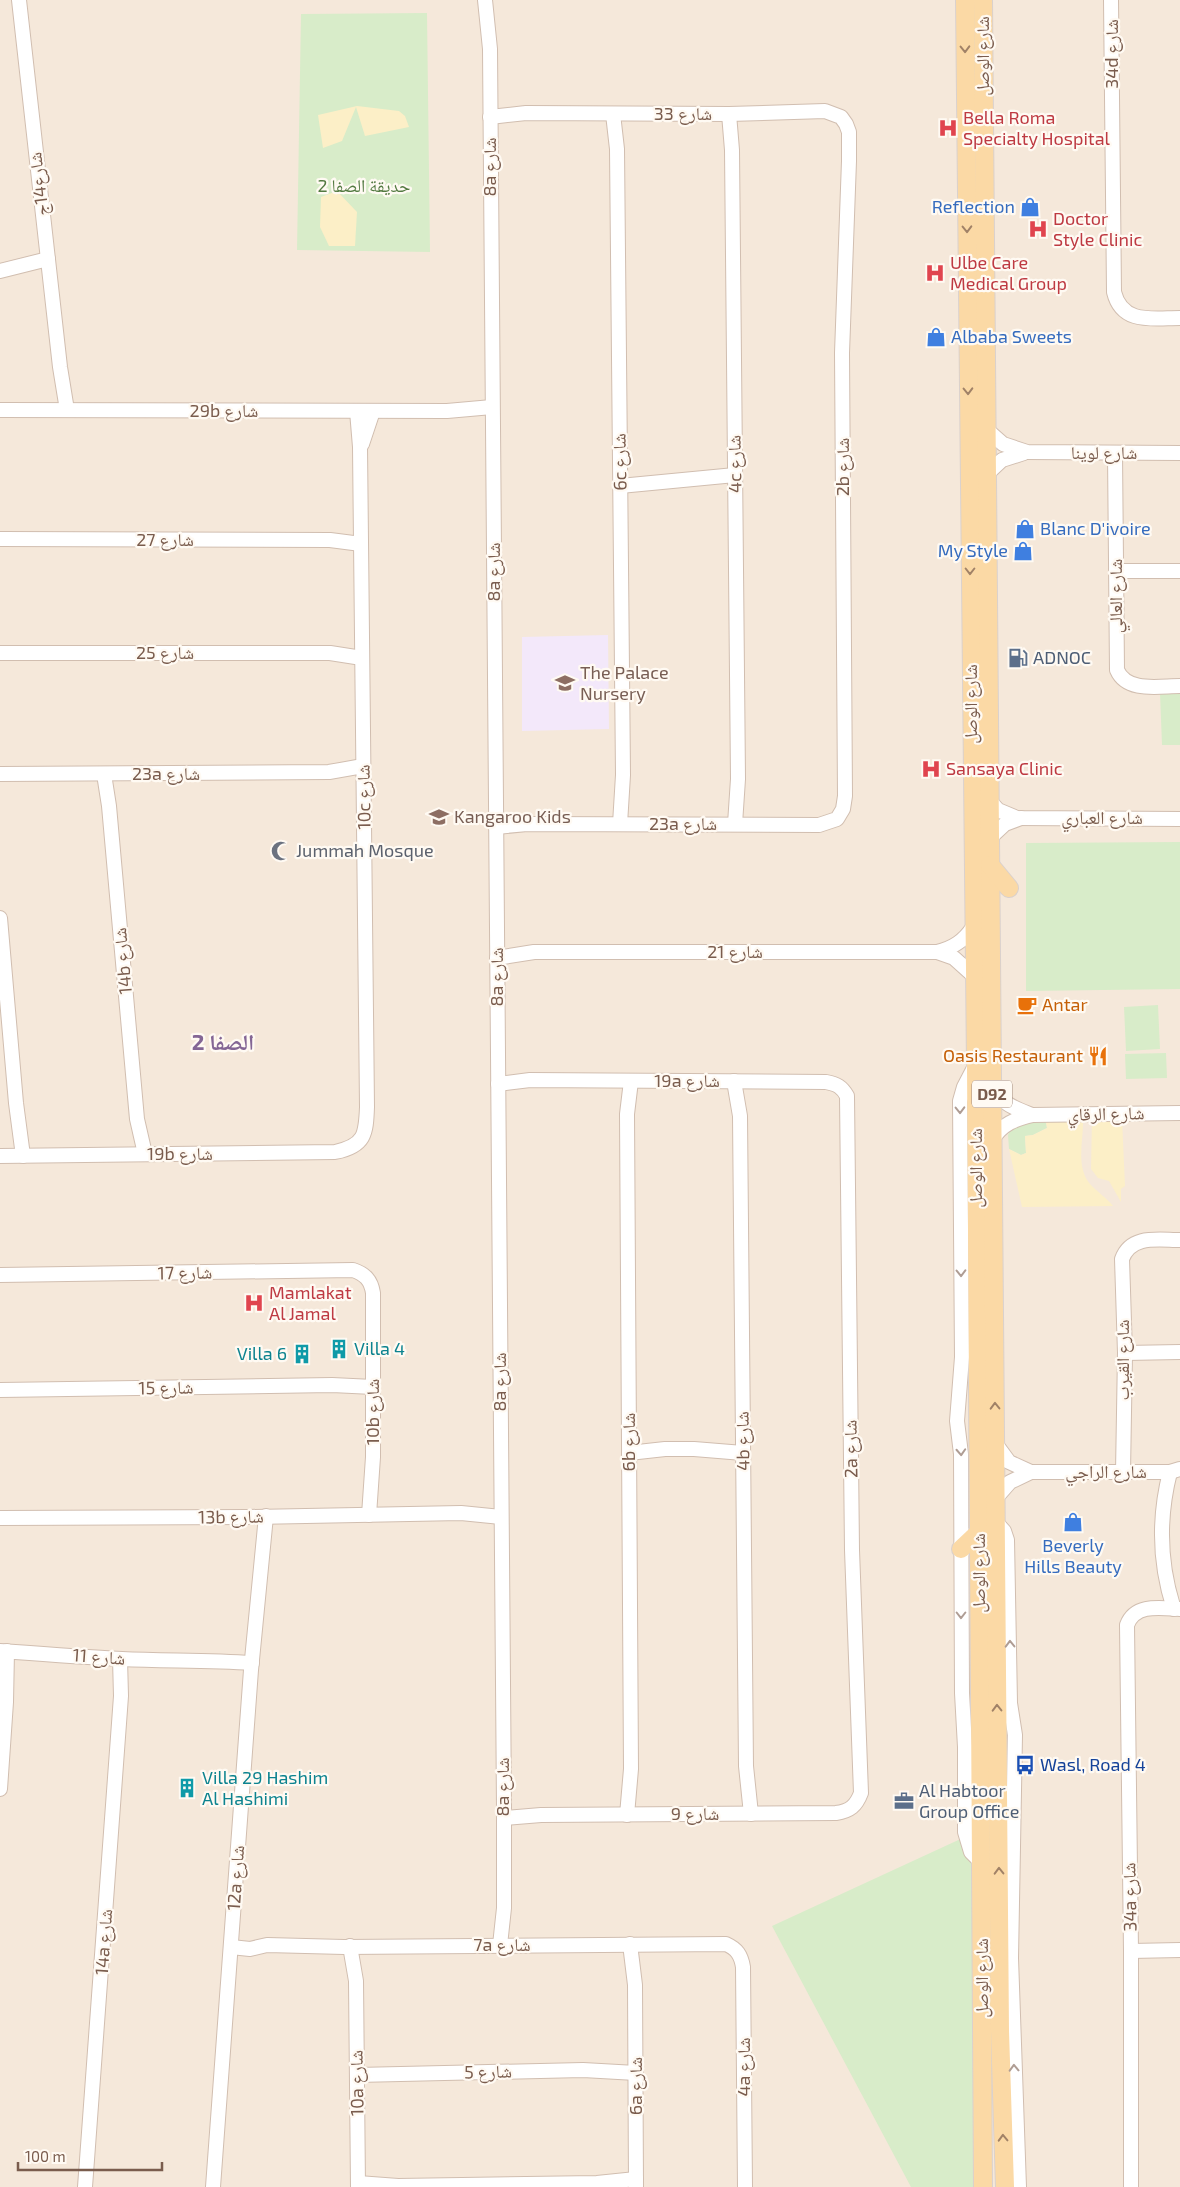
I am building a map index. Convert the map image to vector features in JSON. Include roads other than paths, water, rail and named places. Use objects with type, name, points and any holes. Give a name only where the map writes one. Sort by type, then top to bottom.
[{"type":"main road","name":"شارع الوصل","points":[[965,0],[960,132],[977,431],[986,475],[978,511],[990,838],[1000,2031],[1005,2187]]},
{"type":"main road","name":"شارع الوصل","points":[[983,0],[973,927],[976,1065],[983,2187]]},
{"type":"main road","points":[[958,419],[977,431]]},
{"type":"main road","points":[[990,866],[1009,888]]},
{"type":"main road","points":[[961,1549],[979,1532]]},
{"type":"street","name":"شارع14ج","points":[[19,0],[60,367],[61,410]]},
{"type":"street","name":"8a شارع","points":[[486,0],[490,47]]},
{"type":"street","name":"8a شارع","points":[[493,0],[490,47],[492,412],[504,1908],[506,1945]]},
{"type":"street","name":"34d شارع","points":[[1112,0],[1114,292],[1121,308],[1127,314],[1142,318],[1180,318]]},
{"type":"street","name":"شارع 33","points":[[490,111],[618,114],[733,114],[825,111],[841,117]]},
{"type":"street","name":"6c شارع","points":[[618,114],[624,824]]},
{"type":"street","name":"4c شارع","points":[[733,114],[739,824]]},
{"type":"street","name":"2b شارع","points":[[838,819],[843,809],[845,796],[842,353],[849,161],[849,132],[841,117]]},
{"type":"street","points":[[2,271],[49,265]]},
{"type":"street","name":"29b شارع","points":[[0,410],[492,412]]},
{"type":"street","name":"10c شارع","points":[[357,411],[360,447],[367,1106],[366,1128],[358,1144]]},
{"type":"street","name":"10c شارع","points":[[360,447],[372,411]]},
{"type":"street","name":"شارع لوينا","points":[[977,431],[1003,444],[1027,452],[1180,453]]},
{"type":"street","name":"شارع لوينا","points":[[986,475],[1002,460],[1027,452]]},
{"type":"street","name":"شارع العالي","points":[[1115,453],[1116,661],[1120,677],[1127,683],[1137,686],[1180,686]]},
{"type":"street","points":[[620,481],[735,480]]},
{"type":"street","name":"شارع 27","points":[[0,540],[361,539]]},
{"type":"street","points":[[1116,571],[1180,571]]},
{"type":"street","name":"شارع 25","points":[[0,653],[362,652]]},
{"type":"street","name":"23a شارع","points":[[0,774],[363,771]]},
{"type":"street","name":"14b شارع","points":[[109,774],[109,804],[137,1119],[145,1154]]},
{"type":"street","name":"شارع العباري","points":[[989,800],[1004,814],[1024,818],[1180,819]]},
{"type":"street","name":"شارع العباري","points":[[990,838],[1004,824],[1024,818]]},
{"type":"street","name":"23a شارع","points":[[496,823],[819,825],[838,819]]},
{"type":"street","points":[[0,918],[16,1103],[12,1156]]},
{"type":"street","name":"شارع 21","points":[[497,951],[938,952],[946,950],[962,941],[973,927]]},
{"type":"street","name":"شارع 21","points":[[938,952],[954,958],[974,976]]},
{"type":"street","points":[[976,1065],[964,1087],[960,1101],[962,1357],[957,1421],[961,1454],[965,1832],[971,1852],[981,1862]]},
{"type":"street","name":"19a شارع","points":[[498,1077],[530,1080],[826,1082],[835,1084],[843,1089]]},
{"type":"street","name":"6b شارع","points":[[626,1081],[632,1815]]},
{"type":"street","name":"4b شارع","points":[[740,1081],[746,1814]]},
{"type":"street","name":"شارع الرقاي","points":[[992,1085],[1006,1104],[1033,1115]]},
{"type":"street","name":"2a شارع","points":[[843,1089],[847,1096],[848,1104],[852,1550],[861,1793],[858,1802],[852,1808]]},
{"type":"street","name":"شارع الرقاي","points":[[992,1140],[999,1130],[1010,1122],[1033,1115],[1180,1113]]},
{"type":"street","name":"14b شارع","points":[[130,1154],[137,1119]]},
{"type":"street","name":"19b شارع","points":[[12,1156],[335,1152],[346,1150],[358,1144]]},
{"type":"street","name":"شارع القيرب","points":[[1123,1472],[1125,1353],[1121,1264],[1126,1250],[1134,1243],[1143,1240],[1180,1240]]},
{"type":"street","name":"شارع 17","points":[[0,1275],[353,1270],[367,1278]]},
{"type":"street","name":"10b شارع","points":[[367,1278],[373,1293],[375,1515]]},
{"type":"street","points":[[1125,1353],[1180,1352]]},
{"type":"street","name":"شارع 15","points":[[0,1390],[332,1385],[373,1382]]},
{"type":"street","name":"شارع الراجي","points":[[995,1443],[998,1450],[1009,1462],[1031,1472],[1175,1470]]},
{"type":"street","points":[[629,1448],[743,1448]]},
{"type":"street","points":[[1175,1470],[1163,1506],[1161,1541],[1165,1575],[1177,1609]]},
{"type":"street","name":"شارع الراجي","points":[[995,1499],[1010,1482],[1031,1472]]},
{"type":"street","name":"13b شارع","points":[[0,1518],[261,1517],[501,1512]]},
{"type":"street","name":"12a شارع","points":[[213,2187],[251,1667],[260,1569],[261,1517]]},
{"type":"street","name":"شارع الوصل","points":[[995,1521],[1002,1527],[1007,1540],[1010,1703],[1015,1728],[1016,1796],[1012,1822],[1011,1958],[1019,2187]]},
{"type":"street","name":"34a شارع","points":[[1131,2187],[1131,1951],[1126,1630],[1129,1619],[1137,1611],[1148,1608],[1177,1609]]},
{"type":"street","points":[[0,1789],[6,1702],[7,1651]]},
{"type":"street","name":"شارع 11","points":[[7,1651],[199,1662],[251,1667]]},
{"type":"street","name":"14a شارع","points":[[85,2187],[125,1659]]},
{"type":"street","name":"شارع 9","points":[[504,1813],[632,1815],[836,1813],[852,1808]]},
{"type":"street","name":"7a شارع","points":[[231,1941],[250,1949],[268,1945],[715,1943],[726,1944],[735,1948]]},
{"type":"street","name":"6a شارع","points":[[634,2184],[636,2068],[635,1944]]},
{"type":"street","name":"10a شارع","points":[[356,1946],[358,2185]]},
{"type":"street","name":"4a شارع","points":[[735,1948],[741,1957],[743,1967],[745,2187]]},
{"type":"street","points":[[1131,1951],[1180,1950]]},
{"type":"street","name":"شارع 5","points":[[357,2070],[394,2073],[582,2070],[597,2066],[636,2068]]},
{"type":"street","points":[[358,2185],[634,2184]]},
{"type":"place","name":"Bella Roma Specialty Hospital","points":[[948,128]]},
{"type":"place","name":"Reflection","points":[[1030,207]]},
{"type":"place","name":"Doctor Style Clinic","points":[[1038,229]]},
{"type":"place","name":"Ulbe Care Medical Group","points":[[935,273]]},
{"type":"place","name":"Albaba Sweets","points":[[936,337]]},
{"type":"place","name":"Blanc D'ivoire","points":[[1025,529]]},
{"type":"place","name":"My Style","points":[[1023,551]]},
{"type":"place","name":"ADNOC","points":[[1018,658]]},
{"type":"place","name":"The Palace Nursery","points":[[565,683]]},
{"type":"place","name":"Sansaya Clinic","points":[[931,769]]},
{"type":"place","name":"Kangaroo Kids","points":[[439,817]]},
{"type":"place","name":"Jummah Mosque","points":[[281,851]]},
{"type":"place","name":"Antar","points":[[1027,1005]]},
{"type":"place","name":"Oasis Restaurant","points":[[1098,1056]]},
{"type":"place","name":"Mamlakat Al Jamal","points":[[254,1303]]},
{"type":"place","name":"Villa 4","points":[[339,1349]]},
{"type":"place","name":"Villa 6","points":[[302,1354]]},
{"type":"place","name":"Beverly Hills Beauty","points":[[1073,1522]]},
{"type":"place","name":"Wasl, Road 4","points":[[1025,1765]]},
{"type":"place","name":"Villa 29 Hashim Al Hashimi","points":[[187,1788]]},
{"type":"place","name":"Al Habtoor Group Office","points":[[904,1801]]},
{"type":"district","name":"الصفا 2","points":[[223,1042]]},
{"type":"park label","name":"حديقة الصفا 2","points":[[364,186]]}]
